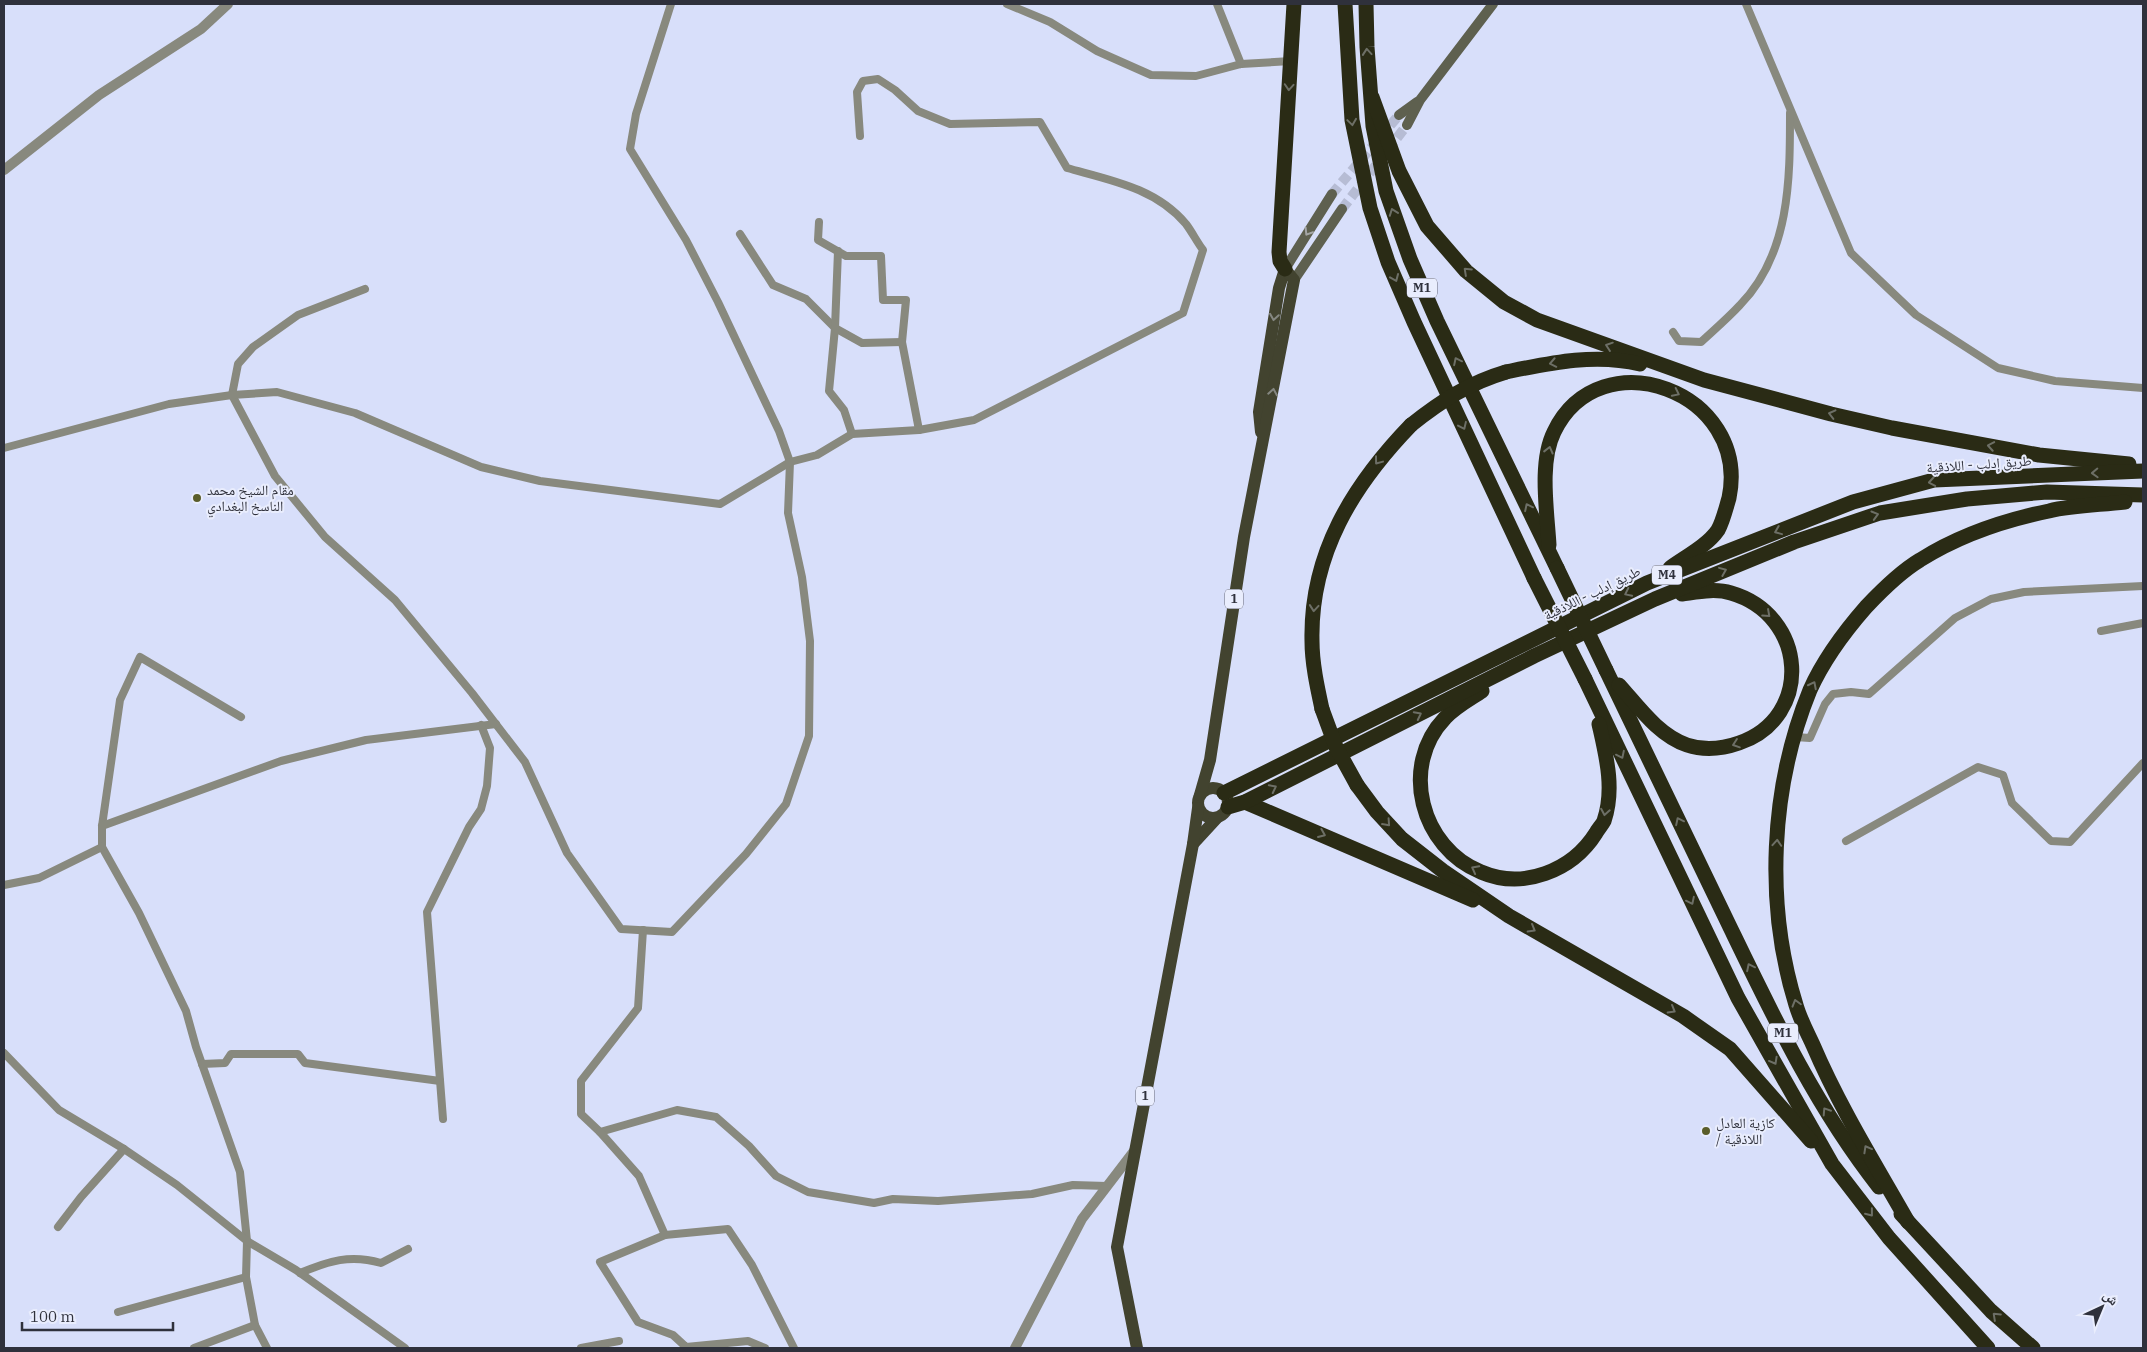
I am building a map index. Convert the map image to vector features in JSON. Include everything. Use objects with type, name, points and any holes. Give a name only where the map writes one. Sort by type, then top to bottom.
[{"type":"highway","points":[[1289,274],[1280,261],[1279,252],[1294,4]]},
{"type":"highway","name":"M1","points":[[1346,4],[1352,120],[1370,208],[1388,262],[1414,322],[1534,578],[1585,679],[1738,998],[1832,1164],[1889,1238],[1988,1348]]},
{"type":"highway","name":"M1","points":[[1366,4],[1373,126],[1386,191],[1410,258],[1437,322],[1758,983],[1811,1088],[1853,1154],[1908,1222],[1991,1311],[2032,1348]]},
{"type":"highway","points":[[1372,98],[1399,172],[1427,226],[1466,271],[1504,302],[1537,320],[1704,380]]},
{"type":"highway","points":[[1832,1164],[1730,1049],[1683,1016],[1509,916],[1443,871],[1402,839],[1377,812],[1357,785],[1336,747],[1322,709],[1316,680],[1312,640],[1315,596],[1324,558],[1339,520],[1381,456],[1411,424],[1438,403],[1482,380],[1506,372],[1564,360],[1600,359],[1633,363],[1892,428],[2039,455],[2143,466]]},
{"type":"highway","points":[[1549,551],[1546,492],[1547,458],[1554,432],[1571,407],[1591,392],[1615,384],[1643,383],[1667,388],[1689,399],[1709,418],[1721,436],[1730,460],[1732,484],[1718,530],[1704,544],[1647,583]]},
{"type":"highway","name":"طريق إدلب - اللاذقية","points":[[1224,796],[1647,583],[1853,502],[1934,480],[2143,471]]},
{"type":"highway","name":"M4","points":[[1224,796],[1245,802],[1534,656],[1655,599],[1794,542],[1880,513],[1968,499],[2047,492],[2143,495]]},
{"type":"highway","points":[[1908,1222],[1827,1077],[1796,1006],[1783,950],[1778,905],[1776,856],[1779,810],[1795,737],[1811,689],[1831,654],[1855,620],[1884,589],[1919,560],[1957,541],[2005,522],[2051,510],[2143,500]]},
{"type":"highway","points":[[1606,670],[1663,732],[1686,744],[1710,749],[1729,746],[1754,738],[1773,722],[1786,697],[1792,677],[1790,653],[1784,634],[1774,620],[1752,601],[1729,592],[1703,591],[1655,599]]},
{"type":"highway","points":[[1534,656],[1445,718],[1428,745],[1420,776],[1423,808],[1437,838],[1456,858],[1481,872],[1509,879],[1537,877],[1563,866],[1587,847],[1604,821],[1609,790],[1606,756],[1596,710],[1585,679]]},
{"type":"highway","points":[[1245,802],[1509,916]]},
{"type":"main road","points":[[1406,125],[1420,100],[1493,4]]},
{"type":"main road","points":[[1399,115],[1420,100]]},
{"type":"main road","points":[[1289,274],[1332,194]]},
{"type":"main road","points":[[1289,274],[1310,254],[1342,209]]},
{"type":"main road","name":"1","points":[[1137,1348],[1117,1247],[1193,844],[1199,802],[1210,760],[1244,537],[1262,439],[1259,412],[1279,288],[1289,274]]},
{"type":"main road","name":"1","points":[[1210,760],[1224,796]]},
{"type":"main road","points":[[1193,844],[1216,818],[1224,814],[1224,796],[1208,788],[1199,802],[1207,818],[1216,818]]},
{"type":"street","points":[[4,170],[99,95],[201,29],[228,4]]},
{"type":"street","points":[[366,289],[298,315],[252,347],[238,364],[232,395],[275,476],[325,537],[395,600],[525,762],[567,853],[621,930],[672,932],[746,854],[786,804],[809,736],[810,641],[802,577],[788,514],[790,462],[779,431],[718,302],[686,240],[630,149],[636,114],[671,4]]},
{"type":"street","points":[[1008,4],[1050,22],[1097,51],[1151,75],[1196,76],[1241,64],[1291,61]]},
{"type":"street","points":[[1217,4],[1241,64]]},
{"type":"street","points":[[1746,4],[1851,253],[1916,315],[1998,368],[2056,381],[2143,388]]},
{"type":"street","points":[[4,448],[169,404],[232,395],[277,392],[346,411],[481,467],[540,481],[720,504],[790,462],[817,455],[852,434],[919,430],[974,420],[1183,313],[1203,250],[1186,224],[1166,206],[1136,187],[1068,168],[1040,122],[950,124],[918,111],[895,90],[878,79],[863,81],[857,92],[860,136]]},
{"type":"street","points":[[1673,332],[1679,340],[1701,342],[1741,305],[1761,278],[1780,239],[1790,172],[1790,109]]},
{"type":"street","points":[[819,222],[818,240],[846,256],[881,256],[883,300],[906,300],[902,342],[919,430]]},
{"type":"street","points":[[740,234],[773,285],[806,299],[835,328],[862,343],[902,342]]},
{"type":"street","points":[[838,251],[835,328],[828,390],[844,410],[852,434]]},
{"type":"street","points":[[1795,737],[1810,738],[1825,704],[1833,694],[1851,692],[1869,694],[1955,618],[1991,599],[2024,592],[2143,586]]},
{"type":"street","points":[[2101,631],[2143,623]]},
{"type":"street","points":[[241,717],[140,658],[120,700],[102,826],[102,847],[139,913],[186,1011],[202,1064],[240,1172],[247,1241],[246,1277],[255,1325],[267,1348]]},
{"type":"street","points":[[102,826],[281,761],[366,740],[496,724]]},
{"type":"street","points":[[443,1119],[427,912],[469,826],[481,809],[487,786],[490,748],[481,726]]},
{"type":"street","points":[[1846,841],[1978,767],[2003,775],[2012,803],[2051,841],[2070,842],[2143,763]]},
{"type":"street","points":[[4,885],[39,878],[102,847]]},
{"type":"street","points":[[643,930],[638,1008],[581,1082],[581,1114],[600,1132],[639,1176],[665,1235]]},
{"type":"street","points":[[4,1053],[60,1110],[176,1185],[247,1241],[300,1273],[405,1348]]},
{"type":"street","points":[[202,1064],[225,1064],[231,1054],[298,1054],[305,1064],[440,1081]]},
{"type":"street","points":[[600,1132],[677,1110],[716,1117],[749,1146],[776,1176],[808,1192],[874,1203],[893,1199],[938,1201],[1032,1194],[1073,1185],[1107,1186]]},
{"type":"street","points":[[58,1227],[81,1197],[124,1150]]},
{"type":"street","points":[[1015,1348],[1082,1219],[1135,1150]]},
{"type":"street","points":[[765,1348],[748,1341],[686,1347],[673,1335],[638,1322],[600,1262],[665,1235],[728,1229],[752,1265],[794,1348]]},
{"type":"street","points":[[300,1273],[331,1260],[365,1258],[382,1263],[408,1250]]},
{"type":"street","points":[[118,1312],[246,1277]]},
{"type":"street","points":[[194,1348],[255,1325]]},
{"type":"street","points":[[581,1348],[618,1341]]},
{"type":"tunnel","points":[[1332,194],[1399,115]]},
{"type":"tunnel","points":[[1342,209],[1407,125]]},
{"type":"place","name":"مقام الشيخ محمد الناسخ البغدادي","points":[[197,498]]},
{"type":"place","name":"كازية العادل / اللاذقية","points":[[1706,1131]]}]
